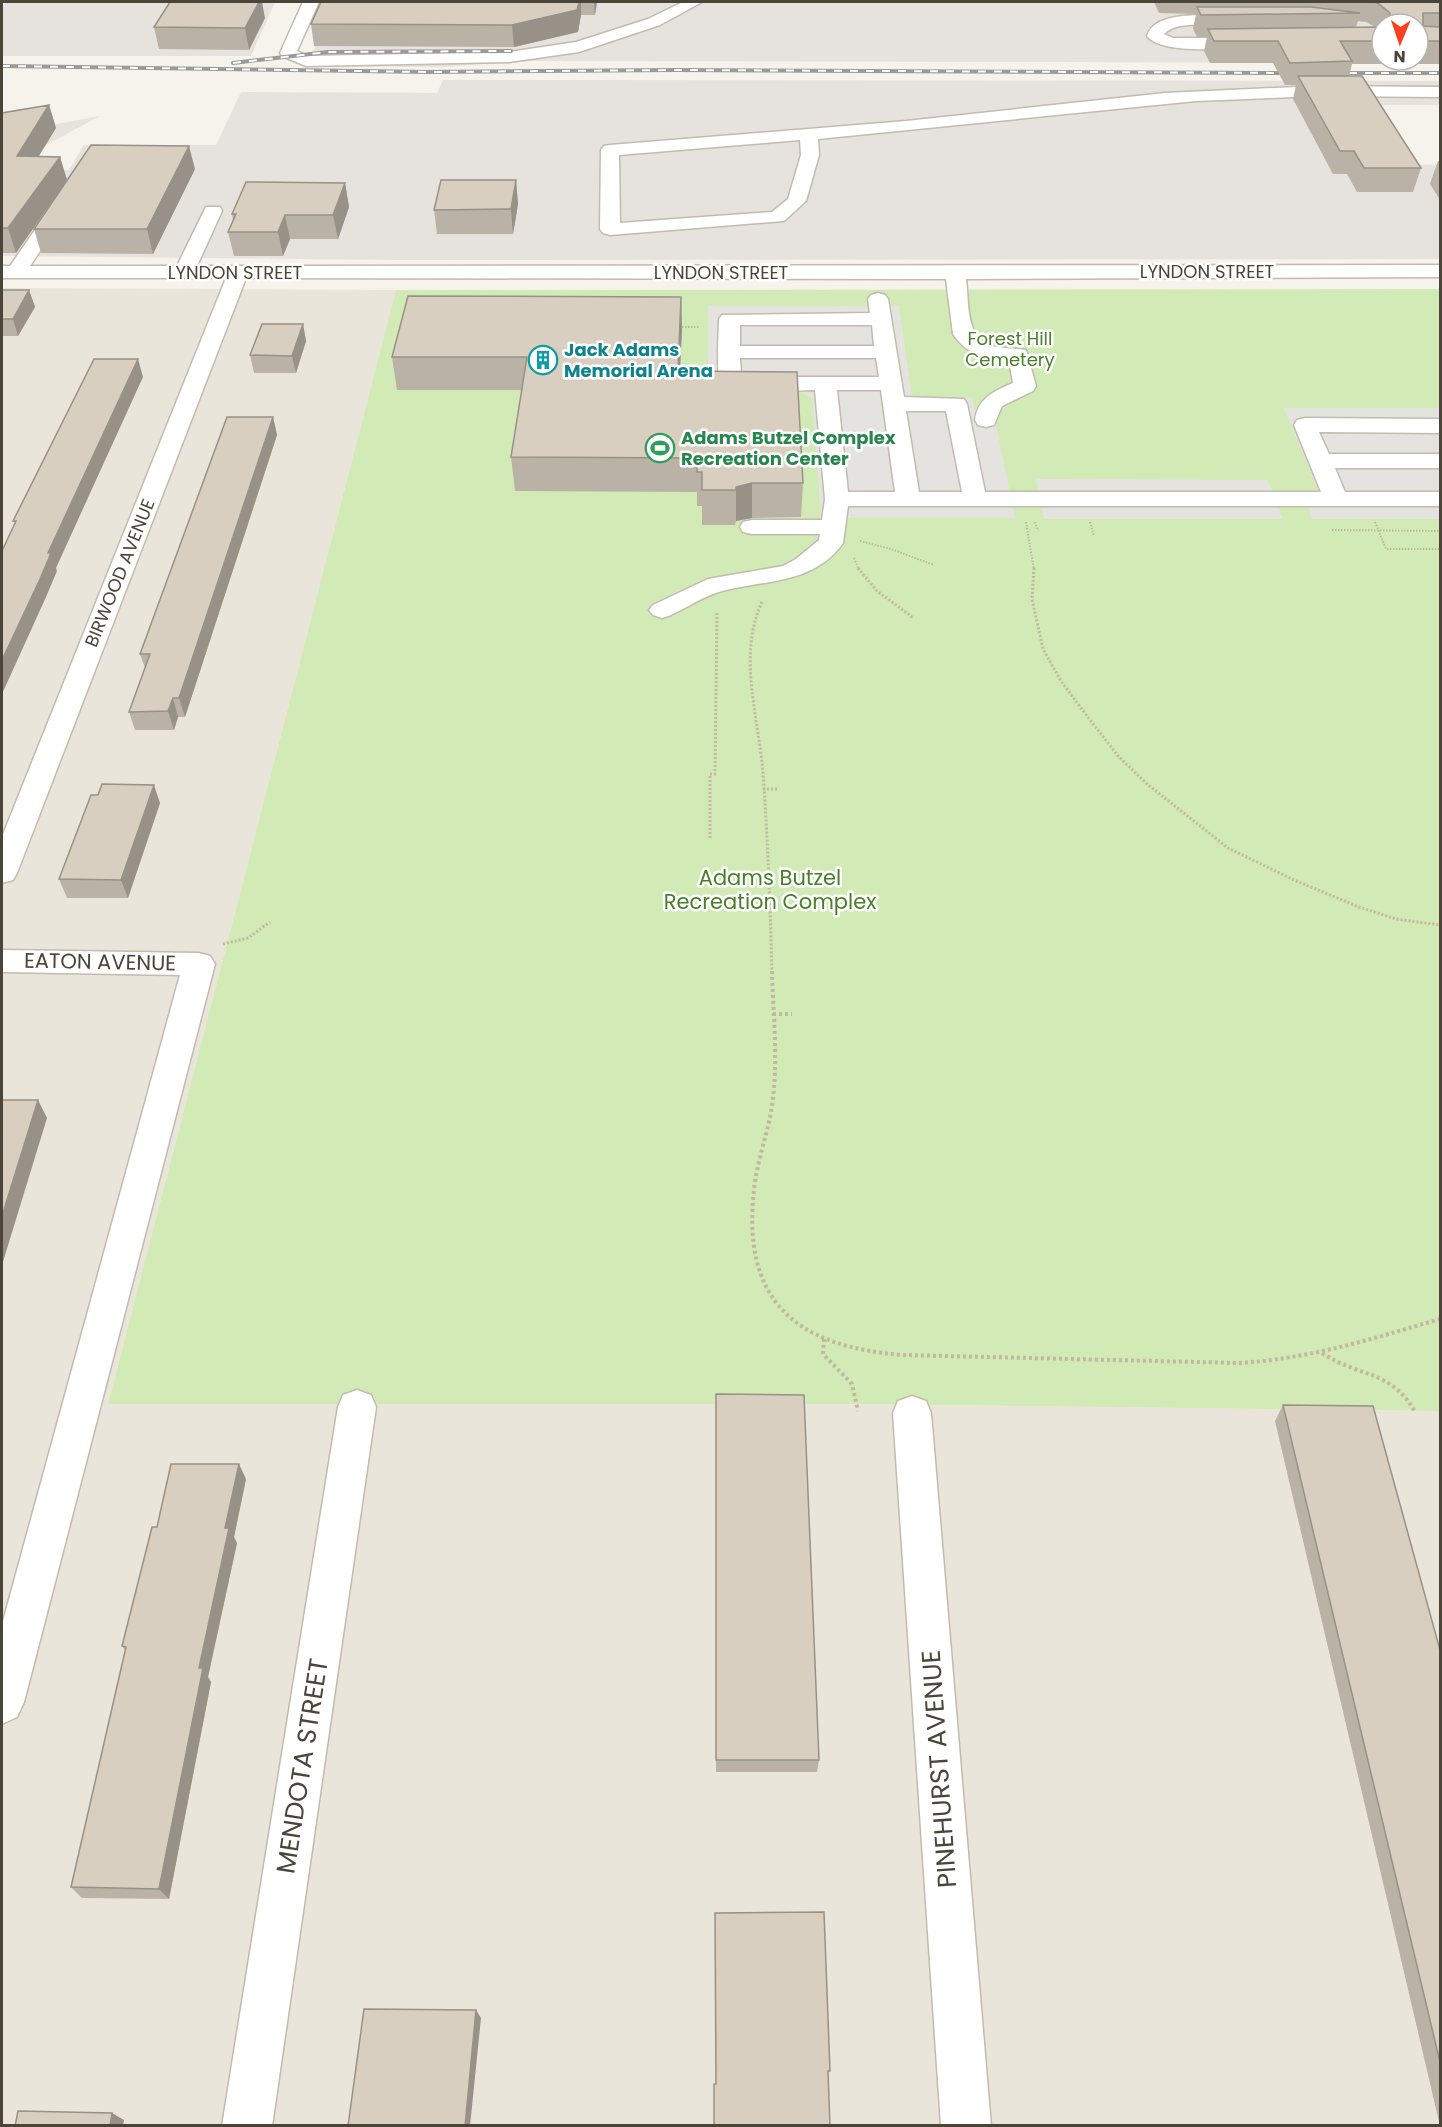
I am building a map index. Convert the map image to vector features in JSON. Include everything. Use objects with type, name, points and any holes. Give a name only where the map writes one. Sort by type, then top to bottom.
[{"type":"street","points":[[311,2],[288,53],[306,61],[508,57],[579,47],[654,22],[694,2]]},
{"type":"street","points":[[1258,21],[1177,22],[1164,25],[1157,30],[1155,36],[1173,43],[1271,43]]},
{"type":"street","points":[[809,133],[810,155],[797,201],[777,217],[610,229],[610,150],[809,133],[949,122],[1197,96],[1348,90],[1440,92]]},
{"type":"street","points":[[9,272],[74,187]]},
{"type":"street","points":[[184,273],[213,211]]},
{"type":"street","name":"LYNDON STREET","points":[[9,272],[238,274],[1440,271]]},
{"type":"street","points":[[874,273],[908,499]]},
{"type":"street","points":[[955,273],[963,334],[969,343],[981,351],[1018,355],[1027,392],[992,401],[986,412],[986,420]]},
{"type":"street","name":"BIRWOOD AVENUE","points":[[2,873],[238,274]]},
{"type":"street","points":[[881,319],[729,319],[730,377],[742,384],[825,384],[956,404],[975,499]]},
{"type":"street","points":[[729,352],[886,352]]},
{"type":"street","points":[[662,610],[717,584],[790,572],[805,564],[840,534],[825,384]]},
{"type":"street","points":[[1335,499],[1305,426],[1440,426]]},
{"type":"street","points":[[1319,461],[1440,461]]},
{"type":"street","points":[[837,499],[1440,499]]},
{"type":"street","points":[[752,527],[840,534]]},
{"type":"street","name":"EATON AVENUE","points":[[2,961],[199,964]]},
{"type":"street","points":[[2,1702],[199,964]]},
{"type":"street","name":"MENDOTA STREET","points":[[247,2126],[357,1407]]},
{"type":"street","name":"PINEHURST AVENUE","points":[[912,1413],[966,2126]]},
{"type":"path","points":[[676,327],[700,327]]},
{"type":"path","points":[[1026,521],[1035,575],[1032,599],[1043,649],[1061,681],[1126,764],[1171,804],[1228,848],[1294,880],[1359,907],[1396,919],[1440,925]]},
{"type":"path","points":[[1090,521],[1094,536]]},
{"type":"path","points":[[1374,521],[1386,549],[1440,549]]},
{"type":"path","points":[[1332,530],[1440,531]]},
{"type":"path","points":[[840,534],[934,565]]},
{"type":"path","points":[[840,534],[856,566],[868,583],[911,616],[912,620]]},
{"type":"path","points":[[790,572],[783,586],[762,602],[754,615],[750,680],[759,735],[763,789],[773,1014],[773,1103],[755,1180],[752,1223],[756,1257],[766,1287],[781,1311],[804,1329],[824,1339],[844,1346],[888,1353],[1014,1359],[1238,1363],[1273,1361],[1322,1353],[1440,1318]]},
{"type":"path","points":[[710,838],[710,774],[716,774],[717,584]]},
{"type":"path","points":[[763,789],[778,789]]},
{"type":"path","points":[[199,964],[209,948],[248,938],[270,922]]},
{"type":"path","points":[[773,1014],[792,1014]]},
{"type":"path","points":[[824,1339],[823,1354],[852,1384],[858,1411]]},
{"type":"path","points":[[1322,1353],[1333,1362],[1381,1378],[1402,1388],[1415,1412]]},
{"type":"shaded area","points":[[6,2],[275,2],[251,56],[2,56],[2,7]]},
{"type":"shaded area","points":[[335,2],[1412,2],[1419,12],[1370,12],[1370,63],[530,61],[442,67],[306,66]]},
{"type":"shaded area","points":[[1430,27],[1440,41],[1440,63],[1430,63]]},
{"type":"shaded area","points":[[443,80],[1440,81],[1440,105],[1374,105],[1411,164],[1440,165],[1440,259],[392,260],[2,256],[2,134],[100,116],[46,145],[21,170],[69,170],[84,145],[216,145],[241,92],[437,93]]},
{"type":"shaded area","points":[[2,288],[396,290],[108,1404],[854,1404],[1440,1411],[1440,2125],[2,2126]]},
{"type":"shaded area","points":[[708,306],[899,306],[912,397],[972,397],[977,420],[995,420],[1015,518],[821,518],[812,398],[798,391],[708,376]]},
{"type":"shaded area","points":[[1284,408],[1440,408],[1440,519],[1312,519],[1301,491],[1318,490]]},
{"type":"shaded area","points":[[1036,479],[1268,480],[1283,519],[1044,519]]},
{"type":"green space","name":"Adams Butzel Recreation Complex","points":[[1440,289],[1440,1411],[854,1404],[108,1404],[396,290]]},
{"type":"building","points":[[170,2],[259,2],[245,28],[154,27]]},
{"type":"building","points":[[321,2],[579,2],[577,10],[512,25],[311,24]]},
{"type":"building","points":[[1375,2],[1440,2],[1440,13],[1389,12]]},
{"type":"building","points":[[1197,7],[1311,7],[1360,13],[1201,15]]},
{"type":"building","points":[[1430,26],[1440,27],[1440,41],[1430,41]]},
{"type":"building","points":[[1370,27],[1370,41],[1340,41],[1352,61],[1290,63],[1278,41],[1214,41],[1208,29]]},
{"type":"building","points":[[1298,76],[1362,76],[1421,168],[1364,168],[1354,151],[1340,151]]},
{"type":"building","points":[[49,105],[17,156],[60,157],[8,228],[2,228],[2,113]]},
{"type":"building","points":[[91,145],[189,146],[147,229],[34,229]]},
{"type":"building","points":[[441,180],[516,180],[511,209],[434,210]]},
{"type":"building","points":[[246,182],[345,183],[333,215],[285,215],[278,232],[228,232],[236,214],[232,214]]},
{"type":"building","points":[[2,290],[29,290],[13,319],[2,319]]},
{"type":"building","points":[[408,296],[681,297],[678,371],[797,372],[803,483],[752,483],[736,487],[736,490],[702,490],[702,472],[697,472],[697,458],[511,457],[527,357],[392,357]]},
{"type":"building","points":[[262,324],[303,324],[292,356],[250,355]]},
{"type":"building","points":[[94,359],[138,359],[48,553],[51,553],[2,660],[2,551],[16,521],[13,521]]},
{"type":"building","points":[[227,417],[273,417],[179,698],[173,698],[168,711],[129,712],[150,654],[140,654]]},
{"type":"building","points":[[102,784],[154,785],[121,880],[59,879],[91,795],[98,795]]},
{"type":"building","points":[[2,1100],[38,1100],[2,1216]]},
{"type":"building","points":[[716,1394],[804,1395],[819,1760],[716,1760]]},
{"type":"building","points":[[1283,1405],[1373,1406],[1440,1650],[1440,2062]]},
{"type":"building","points":[[171,1464],[239,1464],[225,1528],[229,1528],[199,1668],[203,1668],[159,1889],[71,1887],[126,1647],[122,1646],[152,1527],[157,1527]]},
{"type":"building","points":[[824,1912],[830,2126],[714,2126],[714,2084],[716,2084],[715,1913]]},
{"type":"building","points":[[364,2009],[476,2010],[465,2126],[348,2126]]},
{"type":"building","points":[[18,2111],[112,2113],[110,2126],[15,2126]]},
{"type":"railway","points":[[233,63],[328,52],[511,51]]},
{"type":"railway","points":[[2,66],[428,72],[677,70],[1294,73]]},
{"type":"railway","points":[[1333,73],[1440,73]]},
{"type":"place","name":"Jack Adams Memorial Arena","points":[[543,360]]},
{"type":"place","name":"Adams Butzel Complex Recreation Center","points":[[660,448]]},
{"type":"park label","name":"Forest Hill Cemetery","points":[[1010,349]]}]
